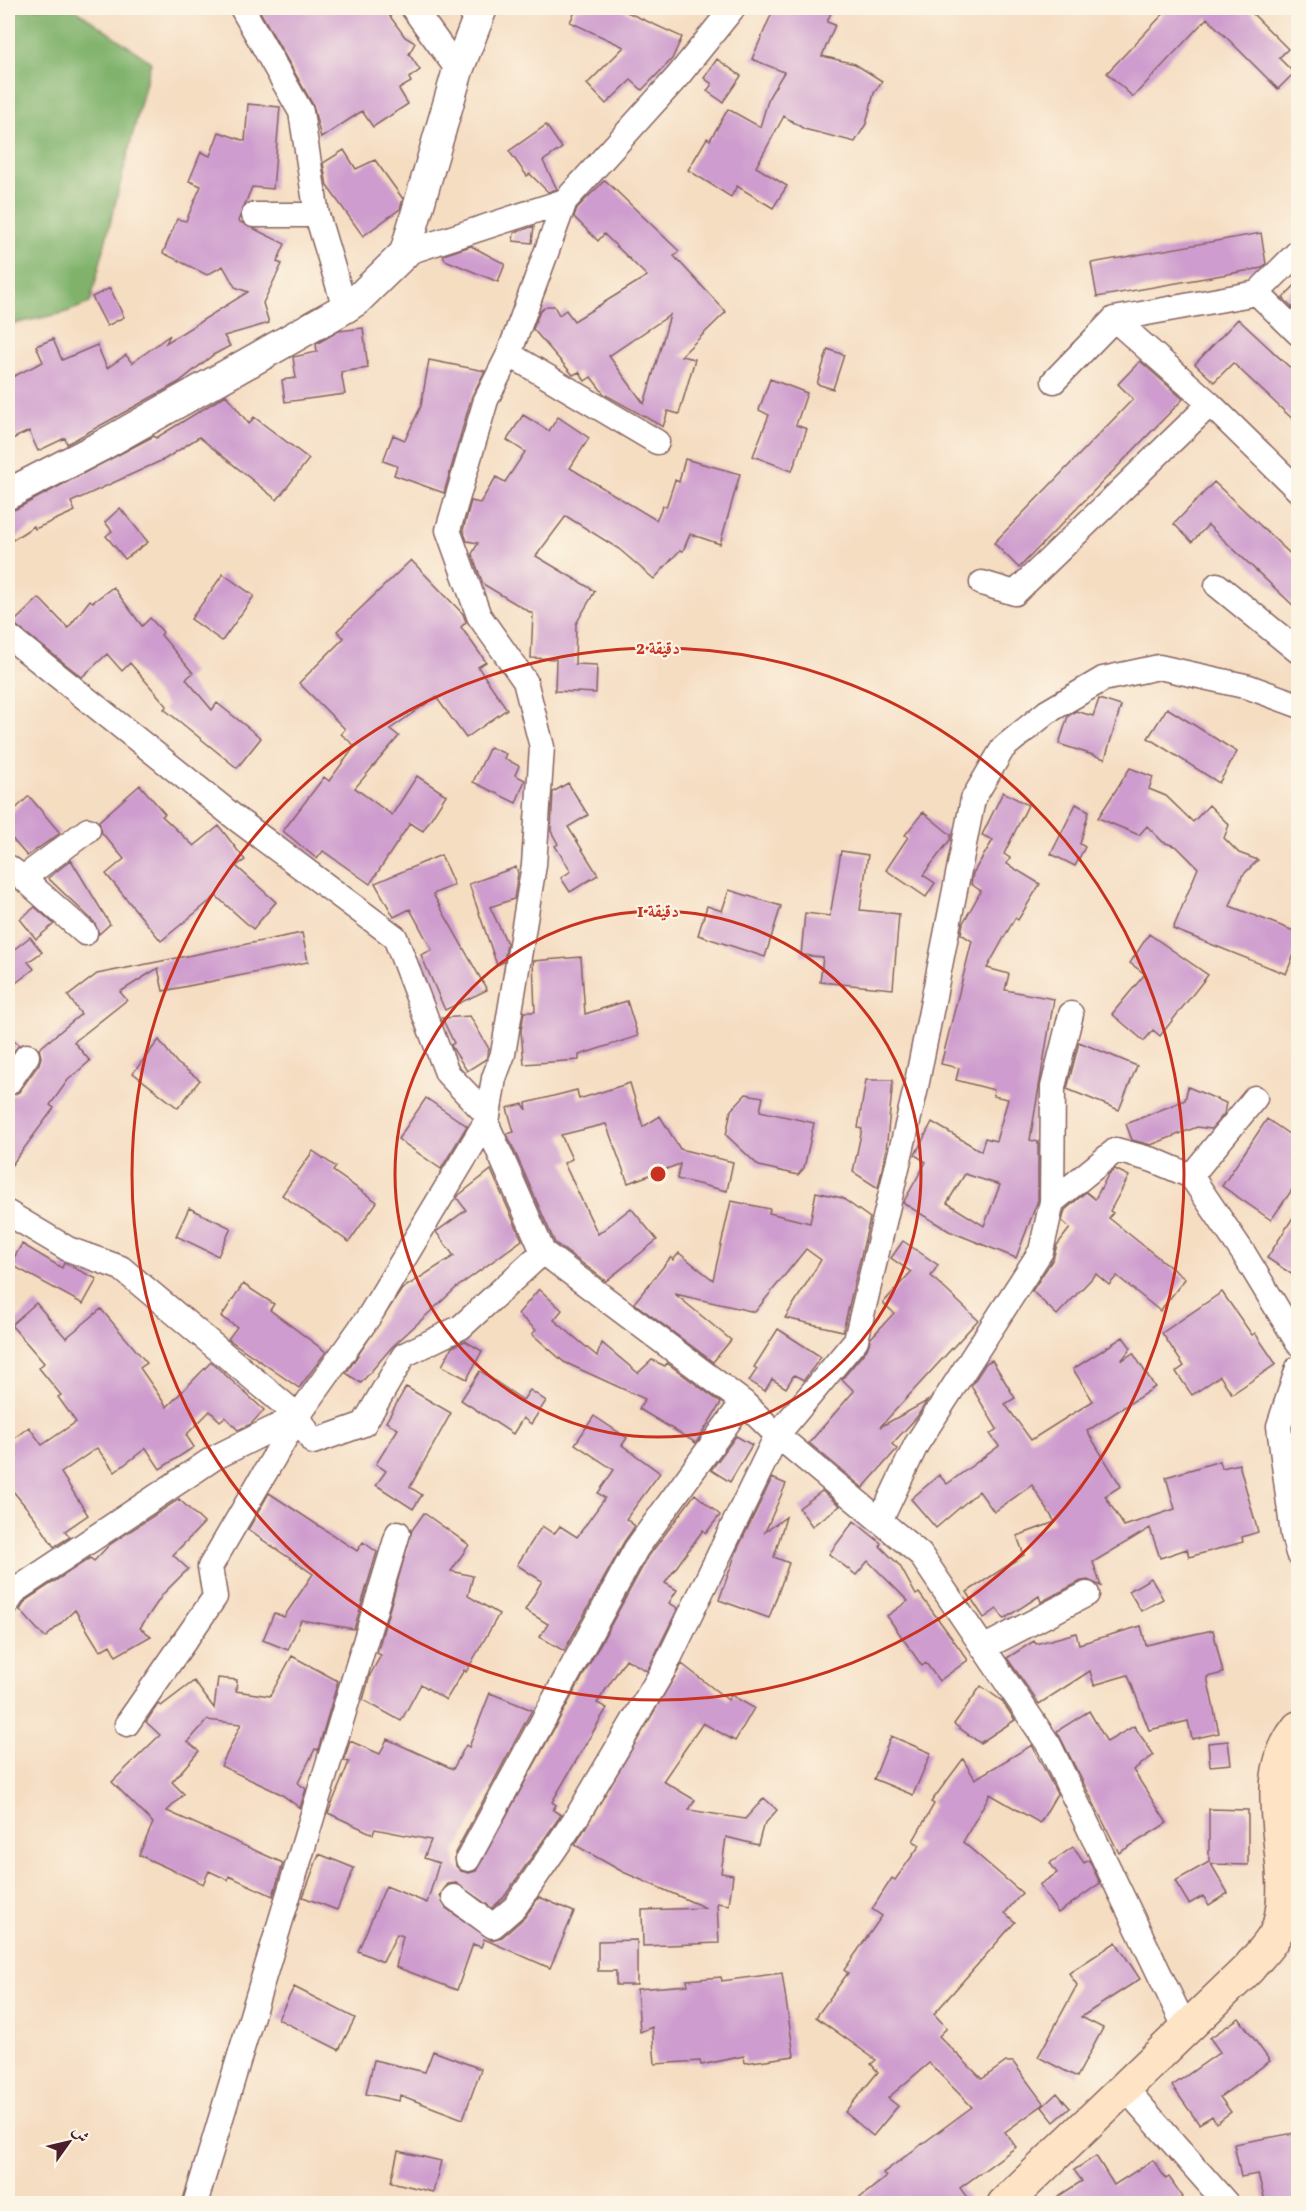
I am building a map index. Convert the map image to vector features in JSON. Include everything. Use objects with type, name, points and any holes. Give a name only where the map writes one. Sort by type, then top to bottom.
[{"type":"main road","points":[[1004,2204],[1185,2027],[1249,1968],[1269,1944],[1280,1923],[1283,1878],[1278,1832],[1279,1769],[1287,1742],[1299,1728]]},
{"type":"street","points":[[242,8],[301,112],[317,215],[345,308]]},
{"type":"street","points":[[413,8],[458,70]]},
{"type":"street","points":[[405,253],[458,70],[482,8]]},
{"type":"street","points":[[127,1724],[215,1597],[210,1567],[297,1416],[370,1315],[487,1119],[494,1078],[503,1054],[534,865],[542,747],[525,681],[479,616],[448,530],[486,400],[508,354],[565,201],[678,76],[733,8]]},
{"type":"street","points":[[8,494],[101,446],[345,308],[405,253],[565,201]]},
{"type":"street","points":[[254,214],[317,215]]},
{"type":"street","points":[[1054,381],[1114,320],[1257,293],[1299,252]]},
{"type":"street","points":[[1257,293],[1299,333]]},
{"type":"street","points":[[1114,320],[1210,404],[1299,490]]},
{"type":"street","points":[[508,354],[657,442]]},
{"type":"street","points":[[982,583],[1015,593],[1210,404]]},
{"type":"street","points":[[1218,585],[1299,651]]},
{"type":"street","points":[[8,636],[238,820],[395,937],[447,1072],[487,1119],[543,1252],[743,1402],[777,1435],[920,1554],[1049,1744],[1185,2027]]},
{"type":"street","points":[[454,1897],[494,1926],[515,1907],[578,1815],[664,1669],[777,1435],[856,1340],[915,1092],[973,799],[1003,748],[1047,712],[1103,679],[1159,667],[1249,687],[1299,705]]},
{"type":"street","points":[[85,933],[15,873],[88,830]]},
{"type":"street","points":[[880,1521],[916,1445],[1041,1251],[1052,1202],[1053,1087],[1071,1014]]},
{"type":"street","points":[[8,1083],[27,1056]]},
{"type":"street","points":[[1191,1176],[1255,1098]]},
{"type":"street","points":[[1052,1202],[1116,1150],[1153,1160],[1191,1176],[1244,1254],[1299,1343]]},
{"type":"street","points":[[8,1213],[68,1248],[121,1268],[297,1416],[313,1442],[364,1424],[404,1355],[461,1327],[543,1252]]},
{"type":"street","points":[[1299,1368],[1279,1426],[1293,1535],[1299,1553]]},
{"type":"street","points":[[468,1859],[636,1549],[743,1402]]},
{"type":"street","points":[[8,1602],[16,1590],[214,1458],[297,1416]]},
{"type":"street","points":[[195,2204],[398,1533]]},
{"type":"street","points":[[983,1648],[1087,1594]]},
{"type":"street","points":[[1125,2088],[1227,2204]]},
{"type":"green space","points":[[8,8],[73,8],[151,62],[90,303],[64,313],[8,325]]},
{"type":"building","points":[[258,8],[384,8],[405,37],[415,43],[409,54],[420,70],[409,78],[411,82],[399,89],[408,104],[373,127],[362,111],[321,138],[313,105]]},
{"type":"building","points":[[577,8],[618,8],[682,37],[672,59],[642,90],[631,80],[606,104],[587,84],[624,47],[570,22]]},
{"type":"building","points":[[774,8],[833,8],[827,22],[835,25],[822,56],[855,64],[882,81],[874,93],[866,124],[855,142],[804,129],[784,116],[756,167],[787,186],[773,208],[737,186],[731,197],[688,170],[707,138],[710,140],[728,109],[760,127],[769,97],[784,72],[752,59]]},
{"type":"building","points":[[1169,8],[1247,8],[1288,49],[1279,58],[1294,73],[1278,89],[1207,18],[1133,97],[1107,73]]},
{"type":"building","points":[[717,59],[741,76],[723,102],[707,91],[712,84],[704,78]]},
{"type":"building","points":[[248,104],[280,107],[273,189],[252,187],[238,221],[285,244],[277,262],[282,264],[263,303],[269,323],[224,336],[230,346],[213,355],[179,382],[67,444],[65,438],[38,451],[29,431],[8,441],[8,379],[43,362],[36,346],[53,339],[62,360],[97,345],[107,368],[126,355],[132,363],[170,335],[166,343],[248,292],[235,287],[223,266],[207,275],[163,253],[177,219],[186,221],[201,186],[189,181],[201,152],[210,156],[219,132],[245,141]]},
{"type":"building","points":[[546,125],[562,148],[543,161],[557,189],[548,192],[530,174],[527,176],[509,151]]},
{"type":"building","points":[[344,150],[356,169],[375,160],[403,199],[400,209],[363,236],[327,186],[323,163]]},
{"type":"building","points":[[605,180],[679,251],[674,256],[726,312],[681,356],[695,359],[679,414],[668,411],[663,427],[604,394],[591,377],[585,381],[579,372],[573,375],[533,329],[540,311],[547,306],[554,306],[559,315],[566,310],[574,321],[647,276],[604,234],[598,241],[574,217],[577,208]],"holes":[[[670,315],[644,404],[609,356]]]},
{"type":"building","points":[[534,226],[532,243],[513,241],[514,233]]},
{"type":"building","points":[[1261,233],[1266,264],[1262,268],[1097,297],[1091,263]]},
{"type":"building","points":[[471,246],[505,264],[498,282],[445,260],[443,255]]},
{"type":"building","points":[[1299,281],[1299,314],[1283,298]]},
{"type":"building","points":[[110,288],[124,317],[107,326],[92,297]]},
{"type":"building","points":[[1238,319],[1299,376],[1299,425],[1233,363],[1214,382],[1195,364]]},
{"type":"building","points":[[363,328],[368,368],[341,372],[345,394],[285,402],[282,380],[296,378],[293,357],[317,352],[316,344],[339,331]]},
{"type":"building","points":[[828,349],[844,355],[833,389],[817,384]]},
{"type":"building","points":[[429,360],[485,371],[472,396],[444,493],[394,475],[397,466],[383,461],[393,435],[405,440],[421,406]]},
{"type":"building","points":[[1140,361],[1183,399],[1019,568],[994,543],[1133,399],[1118,384]]},
{"type":"building","points":[[770,379],[807,393],[796,425],[807,429],[792,471],[753,456],[769,415],[759,410]]},
{"type":"building","points":[[226,395],[249,424],[254,417],[309,459],[277,500],[199,437],[165,459],[71,502],[75,511],[35,529],[34,526],[8,543],[8,511],[16,509],[154,436],[156,438]]},
{"type":"building","points":[[523,415],[549,431],[558,417],[589,438],[570,468],[656,520],[663,506],[666,507],[675,480],[679,482],[685,459],[740,474],[720,544],[690,534],[683,551],[680,550],[654,579],[619,549],[566,516],[536,556],[595,591],[576,624],[575,664],[597,665],[596,693],[555,691],[556,659],[531,658],[533,614],[483,584],[472,554],[478,543],[467,541],[463,530],[471,501],[480,503],[496,477],[505,482],[525,452],[507,440]]},
{"type":"building","points":[[1214,482],[1299,562],[1299,611],[1208,525],[1192,542],[1174,524]]},
{"type":"building","points":[[120,508],[148,542],[125,559],[106,536],[112,531],[105,522]]},
{"type":"building","points":[[411,560],[463,614],[466,622],[461,627],[486,662],[478,667],[507,709],[466,738],[436,697],[390,729],[399,736],[355,788],[392,815],[417,776],[446,795],[423,831],[410,823],[370,884],[323,851],[317,859],[283,831],[324,777],[329,781],[355,746],[341,734],[345,729],[299,683],[344,638],[337,631]]},
{"type":"building","points":[[223,574],[254,596],[222,641],[191,619]]},
{"type":"building","points":[[113,587],[142,626],[150,618],[163,632],[161,635],[193,673],[186,679],[212,710],[217,703],[261,738],[237,768],[164,709],[167,706],[130,663],[122,671],[107,654],[82,677],[13,623],[39,598],[68,628],[90,600],[93,602]]},
{"type":"building","points":[[1099,699],[1121,706],[1105,759],[1059,744],[1068,716],[1076,711],[1093,716]]},
{"type":"building","points":[[1167,708],[1237,752],[1219,783],[1148,738]]},
{"type":"building","points":[[490,747],[506,754],[504,758],[519,766],[515,775],[525,780],[516,803],[473,782]]},
{"type":"building","points":[[1130,768],[1153,777],[1149,789],[1166,796],[1193,822],[1209,805],[1229,825],[1224,838],[1239,853],[1258,860],[1242,876],[1230,906],[1299,933],[1299,942],[1286,974],[1173,929],[1198,868],[1177,847],[1163,842],[1147,826],[1139,835],[1098,818]]},
{"type":"building","points":[[568,783],[588,815],[568,827],[598,875],[570,892],[561,878],[571,871],[555,846],[558,844],[551,831],[553,792]]},
{"type":"building","points":[[140,785],[165,814],[162,816],[194,846],[219,826],[245,860],[236,866],[276,902],[253,929],[216,896],[161,941],[106,874],[124,859],[102,833],[99,821]]},
{"type":"building","points":[[1003,792],[1028,805],[1004,854],[1010,858],[1007,864],[1040,884],[1018,920],[1015,918],[987,968],[1009,974],[1005,990],[1054,999],[1030,1140],[1038,1142],[1038,1200],[1016,1258],[949,1231],[903,1203],[926,1162],[915,1155],[932,1122],[981,1151],[985,1138],[996,1141],[1008,1099],[993,1096],[994,1090],[956,1080],[959,1068],[941,1064],[972,941],[961,934],[963,923],[981,891],[971,884],[973,873],[993,840],[982,835]],"holes":[[[965,1174],[1000,1185],[984,1226],[947,1203]]]},
{"type":"building","points":[[29,796],[60,833],[27,856],[8,834],[8,816]]},
{"type":"building","points":[[1076,804],[1089,811],[1080,844],[1085,847],[1075,866],[1051,854]]},
{"type":"building","points":[[923,812],[951,835],[950,840],[923,875],[935,883],[926,897],[886,870],[908,837],[905,835]]},
{"type":"building","points":[[841,851],[868,855],[860,910],[899,914],[893,989],[820,982],[823,957],[801,955],[805,913],[830,916]]},
{"type":"building","points":[[441,855],[454,885],[433,894],[487,990],[445,1010],[421,955],[432,950],[410,909],[394,917],[375,883]]},
{"type":"building","points":[[71,860],[110,924],[99,934],[94,922],[48,878]]},
{"type":"building","points":[[516,867],[518,873],[514,899],[490,907],[507,943],[504,962],[497,965],[469,884]]},
{"type":"building","points":[[729,890],[781,906],[765,957],[698,935],[707,906],[722,911]]},
{"type":"building","points":[[35,907],[54,924],[36,939],[20,919]]},
{"type":"building","points":[[302,933],[308,962],[163,991],[158,968],[120,992],[127,1000],[74,1042],[90,1061],[68,1080],[50,1105],[54,1108],[8,1170],[8,1097],[19,1092],[39,1064],[41,1057],[39,1049],[81,1014],[68,996],[97,974]]},
{"type":"building","points":[[1149,934],[1208,975],[1160,1036],[1153,1030],[1144,1041],[1112,1014],[1145,974],[1130,963]]},
{"type":"building","points":[[30,937],[42,952],[28,962],[34,969],[8,989],[8,954]]},
{"type":"building","points":[[581,957],[585,1014],[627,1001],[638,1036],[579,1055],[579,1060],[524,1064],[521,1031],[524,1012],[535,1012],[533,961]]},
{"type":"building","points":[[470,1016],[489,1049],[486,1059],[467,1071],[451,1045],[454,1043],[442,1018]]},
{"type":"building","points":[[8,1037],[19,1045],[8,1059]]},
{"type":"building","points":[[159,1040],[177,1063],[200,1080],[178,1108],[133,1073]]},
{"type":"building","points":[[1079,1042],[1137,1066],[1119,1110],[1067,1089]]},
{"type":"building","points":[[866,1080],[893,1080],[886,1151],[878,1188],[853,1172],[862,1129],[858,1128]]},
{"type":"building","points":[[630,1083],[643,1127],[660,1116],[680,1149],[733,1162],[727,1191],[677,1179],[680,1164],[628,1183],[606,1124],[561,1135],[572,1159],[564,1163],[598,1234],[631,1208],[657,1240],[606,1281],[555,1243],[507,1134],[514,1132],[507,1108],[523,1104],[527,1110],[526,1103],[577,1090],[579,1099]]},
{"type":"building","points":[[1188,1087],[1226,1103],[1224,1114],[1211,1129],[1197,1127],[1151,1145],[1132,1140],[1126,1124],[1185,1100]]},
{"type":"building","points":[[746,1094],[763,1097],[760,1111],[814,1123],[804,1168],[798,1175],[759,1166],[726,1135],[731,1110]]},
{"type":"building","points":[[426,1098],[467,1126],[441,1169],[398,1139]]},
{"type":"building","points":[[1267,1119],[1299,1141],[1299,1180],[1271,1220],[1222,1186]]},
{"type":"building","points":[[313,1151],[336,1167],[333,1171],[377,1202],[349,1242],[282,1195]]},
{"type":"building","points":[[1115,1169],[1129,1176],[1110,1211],[1113,1213],[1109,1218],[1185,1279],[1160,1311],[1117,1276],[1109,1285],[1096,1274],[1057,1315],[1032,1291],[1053,1259],[1057,1245],[1070,1228],[1062,1221],[1065,1210],[1086,1192],[1095,1199],[1108,1175]]},
{"type":"building","points":[[491,1170],[522,1240],[456,1288],[392,1347],[361,1383],[346,1373],[402,1289],[454,1256],[436,1232],[466,1210],[457,1198]]},
{"type":"building","points":[[816,1192],[842,1198],[870,1218],[843,1331],[785,1318],[821,1260],[806,1249],[755,1312],[675,1294],[731,1340],[713,1362],[634,1303],[671,1257],[673,1260],[679,1253],[713,1280],[731,1201],[770,1209],[769,1213],[810,1223]]},
{"type":"building","points":[[189,1208],[231,1228],[218,1256],[176,1236]]},
{"type":"building","points":[[1299,1208],[1299,1279],[1267,1258]]},
{"type":"building","points":[[903,1241],[938,1265],[931,1276],[978,1320],[880,1427],[927,1401],[917,1417],[892,1444],[897,1449],[863,1488],[809,1443],[854,1391],[842,1379],[867,1349],[871,1338],[894,1313],[883,1303],[911,1272],[891,1258]]},
{"type":"building","points":[[22,1244],[62,1268],[64,1263],[97,1279],[83,1304],[10,1264]]},
{"type":"building","points":[[243,1284],[274,1304],[270,1310],[326,1352],[299,1388],[228,1339],[237,1327],[221,1317]]},
{"type":"building","points":[[539,1289],[562,1310],[554,1320],[597,1356],[602,1343],[638,1373],[652,1360],[665,1366],[667,1363],[721,1403],[696,1443],[639,1409],[645,1399],[564,1362],[532,1334],[536,1330],[518,1314]]},
{"type":"building","points":[[1222,1292],[1252,1335],[1255,1333],[1276,1364],[1232,1394],[1220,1376],[1192,1395],[1176,1372],[1184,1366],[1162,1333]]},
{"type":"building","points":[[36,1303],[66,1338],[101,1309],[147,1363],[140,1368],[167,1407],[211,1362],[264,1410],[251,1424],[238,1430],[225,1417],[220,1421],[210,1411],[186,1435],[194,1447],[160,1469],[146,1448],[115,1472],[97,1448],[61,1473],[88,1515],[65,1531],[70,1537],[54,1547],[35,1518],[8,1485],[8,1443],[29,1427],[42,1445],[76,1422],[58,1397],[61,1395],[39,1368],[44,1363],[11,1325]]},
{"type":"building","points":[[778,1329],[821,1357],[804,1380],[794,1375],[786,1388],[772,1379],[765,1391],[749,1381],[757,1369],[754,1367]]},
{"type":"building","points":[[1123,1337],[1131,1348],[1121,1361],[1133,1353],[1155,1387],[1087,1431],[1121,1486],[1105,1496],[1124,1526],[1175,1509],[1166,1477],[1220,1461],[1222,1468],[1239,1464],[1258,1532],[1242,1537],[1243,1542],[1189,1557],[1187,1549],[1160,1558],[1150,1528],[1093,1562],[1101,1586],[1088,1580],[1081,1581],[1041,1602],[1039,1596],[1004,1619],[997,1609],[984,1618],[967,1592],[1024,1555],[1017,1536],[1055,1522],[1032,1485],[994,1512],[979,1491],[936,1528],[911,1499],[939,1475],[947,1484],[999,1446],[990,1434],[997,1429],[971,1386],[986,1363],[992,1360],[1015,1398],[1005,1404],[1031,1440],[1093,1401],[1073,1369]]},
{"type":"building","points":[[465,1341],[482,1351],[467,1379],[442,1366],[452,1347]]},
{"type":"building","points":[[480,1371],[523,1400],[530,1390],[546,1401],[531,1424],[523,1418],[513,1434],[461,1400]]},
{"type":"building","points":[[406,1387],[451,1413],[410,1487],[422,1495],[413,1509],[376,1485],[386,1471],[376,1464],[398,1429],[386,1422]]},
{"type":"building","points":[[594,1416],[627,1438],[622,1445],[660,1473],[626,1519],[635,1526],[564,1651],[540,1637],[548,1624],[525,1610],[542,1581],[517,1565],[542,1526],[554,1534],[560,1526],[577,1537],[605,1498],[598,1493],[614,1470],[575,1444]]},
{"type":"building","points":[[736,1436],[752,1445],[730,1482],[711,1470]]},
{"type":"building","points":[[772,1478],[786,1484],[765,1532],[786,1517],[774,1557],[789,1563],[769,1618],[719,1600],[737,1550]]},
{"type":"building","points":[[822,1491],[840,1506],[812,1526],[799,1508]]},
{"type":"building","points":[[269,1493],[357,1551],[363,1542],[377,1552],[354,1629],[301,1620],[288,1650],[263,1640],[274,1613],[284,1617],[313,1574],[248,1530]]},
{"type":"building","points":[[695,1494],[720,1515],[706,1533],[703,1530],[665,1583],[677,1590],[669,1603],[678,1608],[647,1671],[626,1659],[597,1703],[607,1708],[552,1802],[556,1805],[553,1810],[561,1815],[504,1897],[492,1908],[456,1883],[448,1884],[440,1895],[446,1908],[491,1940],[502,1937],[524,1918],[539,1897],[574,1912],[550,1968],[484,1939],[481,1947],[473,1944],[457,1990],[396,1967],[403,1936],[397,1934],[383,1962],[358,1951],[386,1886],[427,1903],[439,1863],[424,1858],[431,1840],[375,1829],[373,1834],[328,1813],[349,1762],[344,1760],[350,1741],[380,1754],[387,1739],[453,1769],[466,1745],[469,1747],[490,1693],[532,1710],[455,1853],[456,1866],[461,1871],[469,1873],[476,1871],[648,1557]]},
{"type":"building","points":[[179,1499],[204,1523],[173,1555],[188,1569],[163,1594],[140,1628],[151,1636],[116,1656],[110,1645],[100,1651],[75,1610],[45,1638],[20,1610],[26,1600],[90,1558],[94,1561],[109,1545]]},
{"type":"building","points":[[424,1513],[469,1545],[451,1571],[473,1576],[468,1596],[499,1614],[466,1672],[464,1670],[446,1700],[421,1684],[401,1721],[363,1700],[370,1675],[381,1655],[377,1653],[412,1530]]},
{"type":"building","points":[[854,1521],[881,1543],[880,1546],[900,1566],[916,1595],[919,1593],[968,1660],[939,1681],[926,1663],[922,1666],[887,1616],[908,1601],[868,1561],[856,1575],[829,1554]]},
{"type":"building","points":[[1151,1578],[1163,1599],[1141,1611],[1129,1591]]},
{"type":"building","points":[[1141,1626],[1146,1645],[1213,1630],[1223,1673],[1207,1677],[1219,1733],[1192,1739],[1188,1721],[1149,1730],[1128,1675],[1094,1685],[1090,1671],[1039,1704],[1007,1658],[1034,1641],[1036,1644],[1076,1633],[1079,1644]]},
{"type":"building","points":[[292,1656],[338,1681],[318,1750],[315,1749],[298,1783],[306,1789],[300,1808],[281,1794],[221,1766],[241,1724],[207,1720],[188,1742],[199,1751],[172,1782],[184,1794],[167,1811],[283,1863],[273,1896],[229,1876],[228,1880],[209,1871],[203,1884],[139,1855],[153,1823],[112,1782],[160,1735],[146,1722],[158,1704],[161,1706],[194,1681],[214,1708],[218,1678],[237,1680],[236,1691],[270,1696]]},
{"type":"building","points":[[682,1664],[728,1700],[731,1695],[754,1708],[735,1741],[703,1723],[663,1781],[695,1800],[689,1810],[745,1819],[764,1798],[777,1810],[763,1826],[758,1845],[726,1837],[721,1873],[733,1875],[729,1905],[717,1903],[719,1943],[643,1946],[642,1910],[706,1908],[623,1872],[575,1845]]},
{"type":"building","points":[[981,1686],[1002,1701],[1015,1720],[980,1743],[954,1724]]},
{"type":"building","points":[[1089,1711],[1107,1742],[1134,1726],[1154,1755],[1133,1770],[1167,1823],[1119,1853],[1057,1731]]},
{"type":"building","points":[[891,1736],[931,1753],[913,1795],[874,1779]]},
{"type":"building","points":[[1228,1741],[1231,1764],[1210,1766],[1208,1743]]},
{"type":"building","points":[[1032,1745],[1057,1794],[1040,1823],[990,1794],[963,1842],[1022,1893],[1005,1913],[1015,1922],[934,2014],[947,2028],[939,2036],[982,2079],[1006,2062],[1013,2062],[1044,2104],[1005,2132],[1016,2147],[960,2188],[972,2204],[852,2204],[886,2177],[883,2173],[972,2107],[929,2063],[888,2098],[898,2106],[873,2136],[845,2112],[878,2072],[871,2064],[876,2060],[816,2017],[848,1973],[844,1970],[882,1916],[872,1909],[892,1878],[895,1880],[920,1845],[913,1841],[934,1804],[931,1802],[963,1759],[975,1779]]},
{"type":"building","points":[[1209,1809],[1248,1810],[1248,1865],[1211,1864],[1228,1893],[1209,1905],[1203,1896],[1189,1904],[1175,1881],[1209,1862]]},
{"type":"building","points":[[1073,1847],[1084,1863],[1089,1860],[1100,1883],[1058,1913],[1039,1885],[1057,1873],[1050,1863]]},
{"type":"building","points":[[319,1854],[354,1868],[337,1910],[303,1897]]},
{"type":"building","points":[[637,1940],[637,1985],[616,1985],[616,1971],[598,1971],[598,1941]]},
{"type":"building","points":[[1116,1942],[1140,1979],[1081,2017],[1103,2028],[1077,2077],[1038,2057],[1077,1985],[1069,1973]]},
{"type":"building","points":[[782,1973],[794,2056],[745,2063],[744,2056],[701,2065],[700,2061],[655,2064],[652,2027],[640,2032],[637,1989],[688,1985],[687,1980],[721,1977],[722,1981]]},
{"type":"building","points":[[294,1987],[355,2018],[339,2050],[278,2019]]},
{"type":"building","points":[[1239,2018],[1270,2061],[1220,2097],[1231,2112],[1216,2123],[1212,2116],[1199,2124],[1172,2086],[1220,2052],[1210,2038]]},
{"type":"building","points":[[433,2051],[481,2069],[463,2119],[400,2095],[399,2101],[366,2094],[374,2060],[425,2072]]},
{"type":"building","points":[[1057,2093],[1070,2108],[1054,2122],[1042,2107]]},
{"type":"building","points":[[1294,2133],[1299,2158],[1299,2204],[1266,2204],[1258,2174],[1241,2177],[1234,2144]]},
{"type":"building","points":[[398,2151],[441,2161],[433,2192],[391,2182]]},
{"type":"building","points":[[1096,2156],[1114,2185],[1153,2160],[1166,2179],[1169,2177],[1183,2197],[1174,2204],[1046,2204],[1082,2181],[1074,2170]]}]
